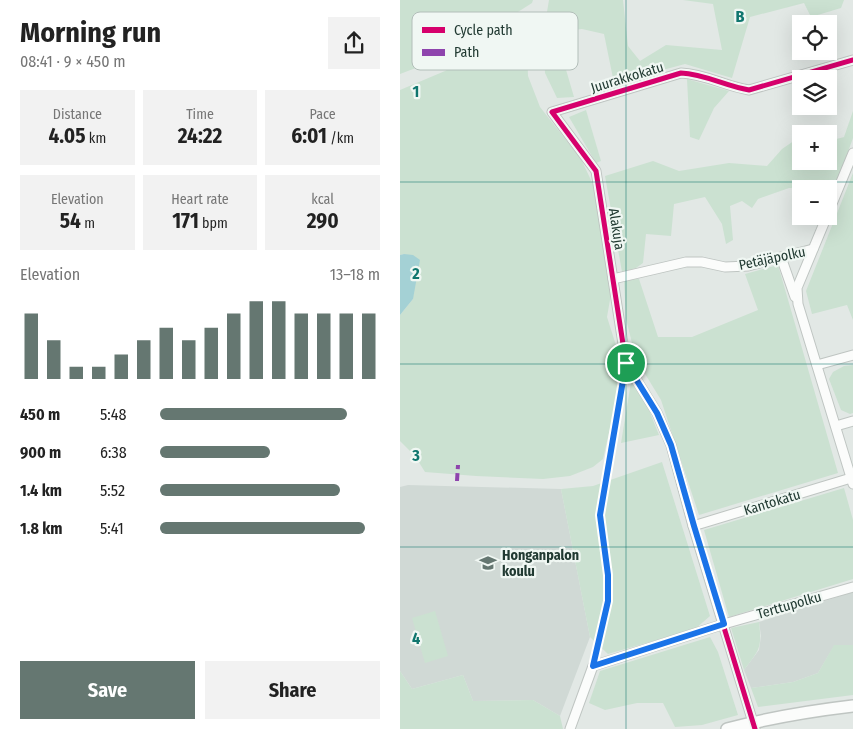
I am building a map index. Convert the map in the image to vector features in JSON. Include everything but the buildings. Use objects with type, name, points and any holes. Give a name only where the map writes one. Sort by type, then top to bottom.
[{"type":"street","name":"Juurakkokatu","points":[[552,112],[681,73],[693,73],[736,88],[748,90],[853,60]]},
{"type":"street","name":"Alakuja","points":[[552,112],[596,172],[626,363],[657,413],[671,445],[694,526]]},
{"type":"street","points":[[837,192],[853,153]]},
{"type":"street","points":[[798,304],[797,288],[823,225]]},
{"type":"street","name":"Petäjäpolku","points":[[613,279],[686,262],[702,262],[725,268],[748,266],[813,249]]},
{"type":"street","points":[[781,257],[798,304],[852,481]]},
{"type":"street","points":[[817,365],[853,355]]},
{"type":"street","points":[[836,426],[853,421]]},
{"type":"street","name":"Kantokatu","points":[[694,526],[852,481]]},
{"type":"street","points":[[694,526],[754,725]]},
{"type":"street","name":"Terttupolku","points":[[570,729],[593,666],[724,624],[853,587]]},
{"type":"street","points":[[727,729],[754,725],[807,712],[853,706]]},
{"type":"shaded area","name":"Honganpalon koulu","points":[[408,485],[561,489],[590,637],[560,716],[533,700],[473,701],[463,675],[412,689],[400,671],[400,487]]},
{"type":"shaded area","points":[[853,592],[853,645],[834,646],[818,673],[793,682],[751,688],[744,670],[759,650],[761,636],[759,622]]},
{"type":"green space","points":[[400,0],[533,0],[532,3],[518,12],[412,12],[412,69],[400,74]]},
{"type":"green space","points":[[549,0],[623,0],[628,46],[640,61],[666,45],[722,50],[713,4],[683,0],[844,0],[841,8],[818,15],[810,15],[804,3],[750,17],[732,78],[685,64],[614,83],[604,34],[578,29],[578,12],[547,12]]},
{"type":"green space","points":[[528,70],[528,76],[540,107],[581,159],[598,195],[611,294],[607,317],[620,358],[616,402],[603,459],[593,467],[570,476],[543,479],[425,472],[415,456],[400,441],[400,315],[413,299],[404,254],[400,255],[400,90],[445,71]]},
{"type":"green space","points":[[545,70],[566,70],[574,97],[557,98]]},
{"type":"green space","points":[[687,79],[729,91],[714,108],[699,140],[690,137]]},
{"type":"green space","points":[[586,110],[601,161],[596,163],[569,117]]},
{"type":"green space","points":[[853,111],[853,138],[837,182],[837,180],[792,180],[792,188],[758,199],[752,208],[742,201],[730,206],[733,240],[726,244],[722,224],[705,197],[674,204],[671,236],[646,234],[643,263],[636,268],[622,272],[605,176],[653,161],[679,171],[729,163],[767,166],[782,149],[792,142],[792,170],[837,170],[837,139],[844,137]]},
{"type":"green space","points":[[853,173],[853,320],[847,305],[812,314],[806,291],[832,225],[837,225],[837,213]]},
{"type":"green space","points":[[778,265],[838,473],[699,515],[661,400],[636,359],[626,319],[624,280],[639,279],[658,337],[692,337],[758,310],[745,274]]},
{"type":"green space","points":[[853,365],[853,413],[850,414],[841,410],[829,379],[833,372],[844,366]]},
{"type":"green space","points":[[631,382],[647,405],[659,435],[621,443]]},
{"type":"green space","points":[[662,462],[710,616],[695,629],[608,654],[590,637],[561,489],[593,486]]},
{"type":"green space","points":[[844,488],[853,520],[853,579],[729,617],[704,530]]},
{"type":"green space","points":[[435,611],[448,656],[425,663],[412,618]]},
{"type":"green space","points":[[759,622],[759,648],[744,670],[731,628]]},
{"type":"green space","points":[[710,637],[718,652],[738,715],[702,725],[675,727],[663,703],[637,703],[605,710],[589,703],[600,671]]},
{"type":"green space","points":[[834,645],[853,645],[853,695],[758,707],[751,688],[793,682],[818,673]]},
{"type":"green space","points":[[400,671],[412,689],[463,675],[473,701],[533,700],[560,716],[563,729],[400,729]]},
{"type":"water","points":[[400,255],[413,255],[420,260],[413,299],[400,315]]},
{"type":"marked path","points":[[457,481],[458,465]]},
{"type":"cycle path","points":[[593,666],[608,601],[608,575],[600,515],[626,363],[596,171],[552,112],[681,73],[749,90],[853,60]]},
{"type":"cycle path","points":[[626,363],[657,413],[671,445],[693,526],[755,729]]},
{"type":"place","name":"Honganpalon koulu","points":[[488,563]]},
{"type":"route","points":[[626,363],[657,413],[671,445],[724,624],[593,666],[608,601],[608,575],[600,515],[626,363]]}]
